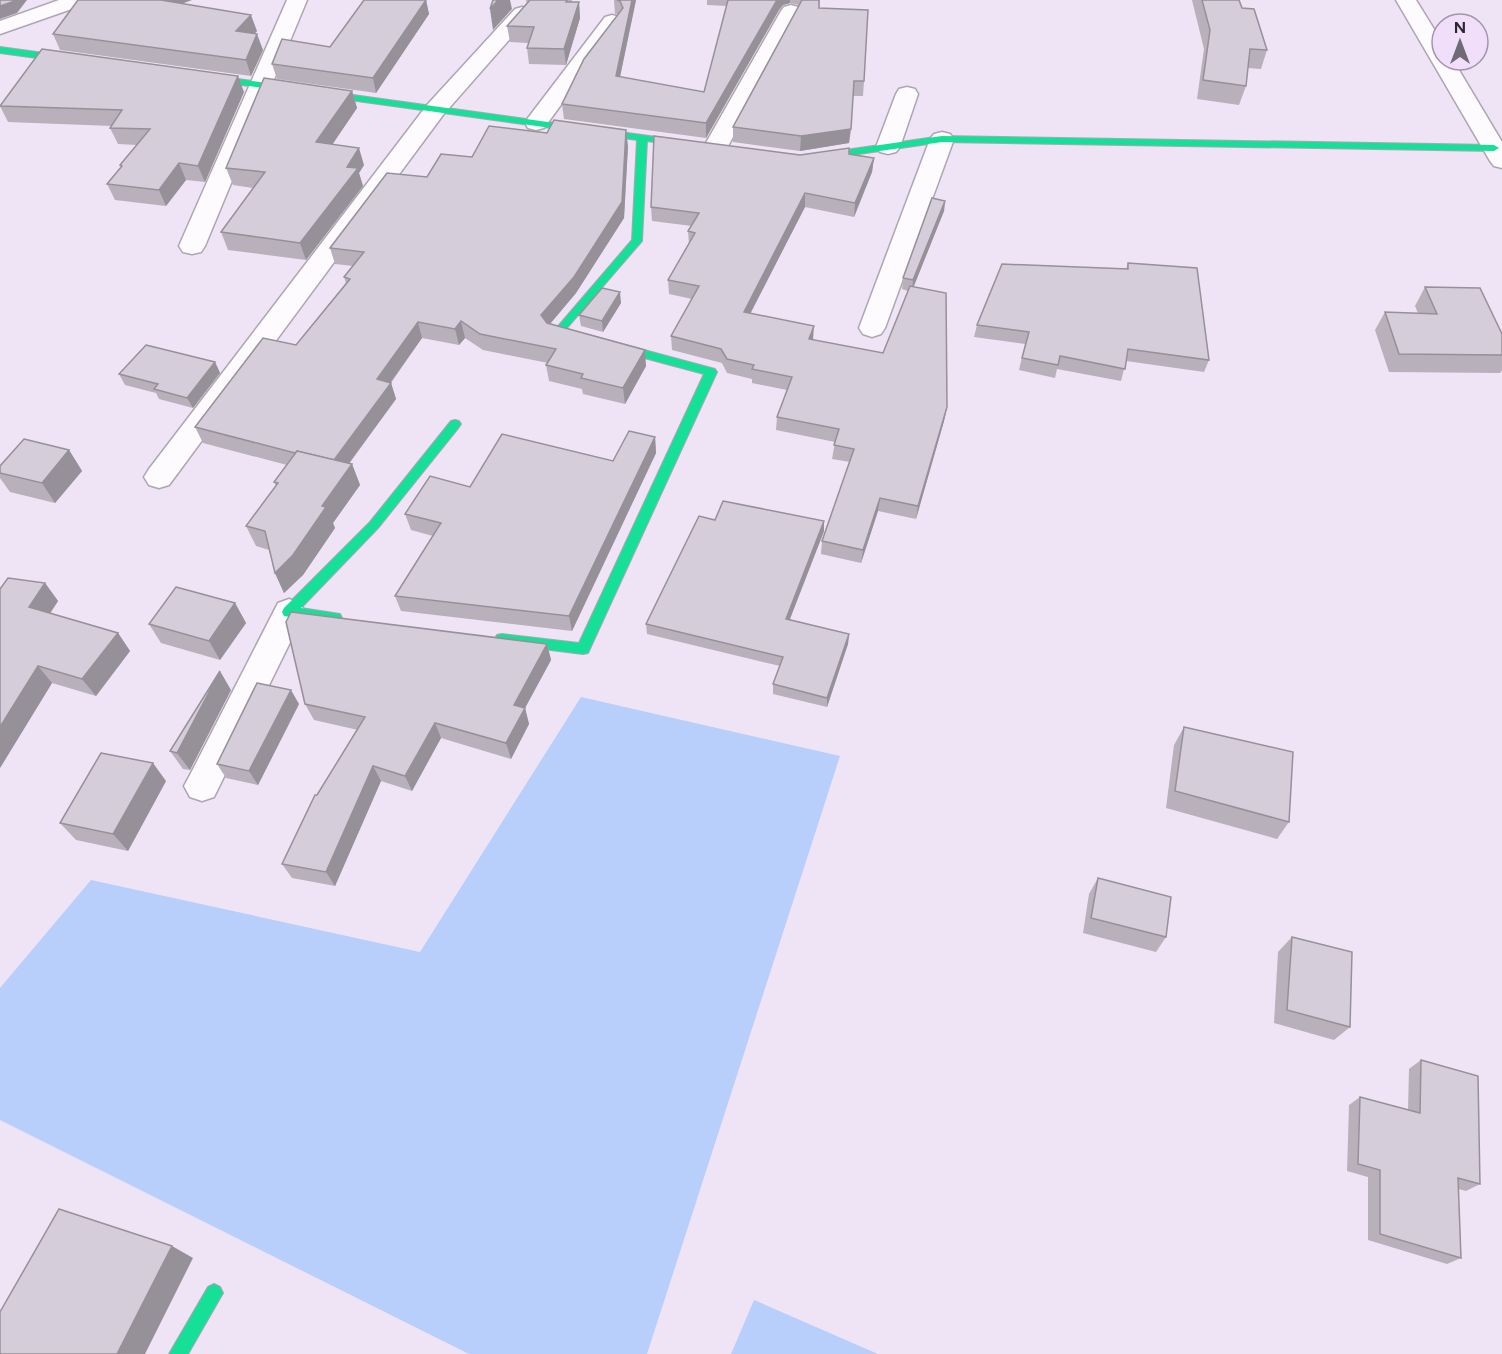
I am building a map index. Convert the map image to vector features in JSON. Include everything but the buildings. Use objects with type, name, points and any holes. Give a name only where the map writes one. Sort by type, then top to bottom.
[{"type":"street","points":[[0,28],[79,0]]},
{"type":"street","points":[[192,246],[297,0]]},
{"type":"street","points":[[1406,0],[1498,155]]},
{"type":"street","points":[[178,74],[721,149],[791,11]]},
{"type":"street","points":[[159,477],[435,110],[522,13]]},
{"type":"street","points":[[536,123],[612,21]]},
{"type":"street","points":[[0,50],[95,63]]},
{"type":"street","points":[[888,147],[907,94]]},
{"type":"street","points":[[489,637],[583,649],[711,372],[559,331],[637,241],[642,138]]},
{"type":"street","points":[[789,158],[800,160],[942,139],[1498,155]]},
{"type":"street","points":[[872,328],[942,139]]},
{"type":"street","points":[[202,786],[289,612],[374,525],[455,424]]},
{"type":"street","points":[[289,612],[347,619]]},
{"type":"street","points":[[178,1354],[214,1293]]},
{"type":"water","points":[[581,697],[840,756],[647,1354],[469,1354],[0,1120],[0,988],[91,880],[420,952]]},
{"type":"water","points":[[754,1300],[878,1354],[731,1354]]},
{"type":"traffic: fast","points":[[0,50],[81,61]]},
{"type":"traffic: fast","points":[[195,76],[700,146]]},
{"type":"traffic: fast","points":[[502,639],[583,649],[711,372],[559,331],[637,241],[642,138]]},
{"type":"traffic: fast","points":[[804,159],[942,139],[1494,148]]},
{"type":"traffic: fast","points":[[335,618],[289,612],[374,525],[455,424]]},
{"type":"traffic: fast","points":[[178,1354],[214,1293]]}]
